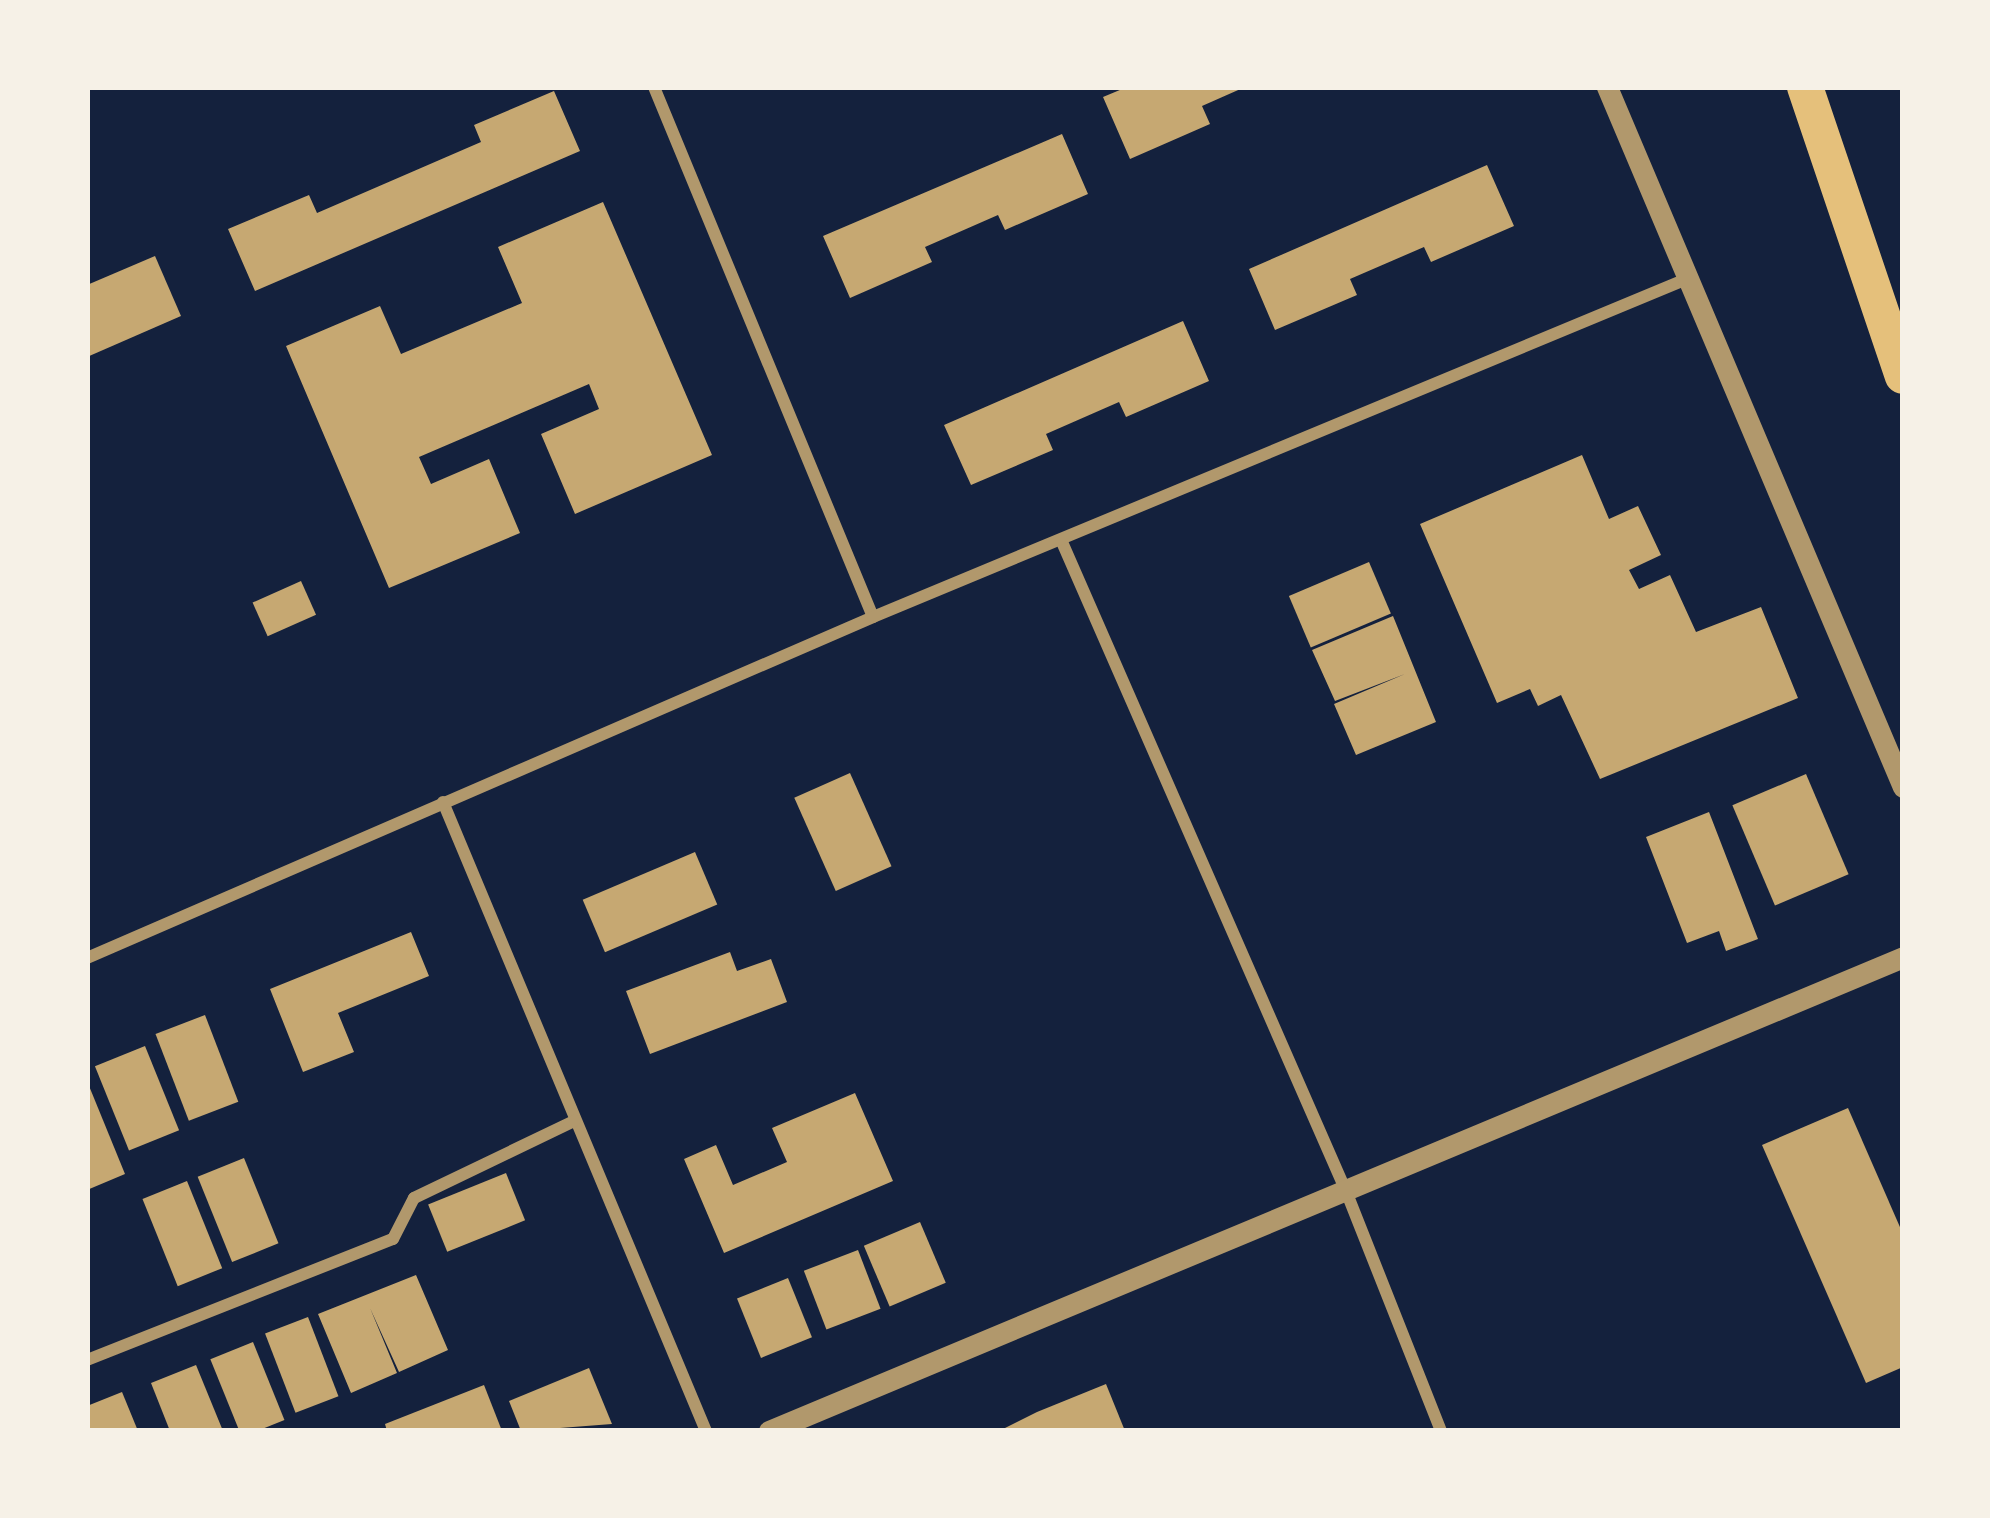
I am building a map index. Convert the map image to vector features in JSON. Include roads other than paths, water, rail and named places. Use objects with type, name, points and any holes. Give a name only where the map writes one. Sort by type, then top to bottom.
[{"type":"highway","points":[[1805,87],[1903,376]]},
{"type":"street","points":[[653,87],[873,617]]},
{"type":"street","points":[[1607,87],[1903,787]]},
{"type":"street","points":[[87,958],[873,617],[1690,277]]},
{"type":"street","points":[[1062,542],[1346,1191],[1441,1431]]},
{"type":"street","points":[[442,802],[706,1431]]},
{"type":"street","points":[[769,1431],[1903,957]]},
{"type":"street","points":[[87,1360],[393,1238],[415,1198],[574,1120]]}]
